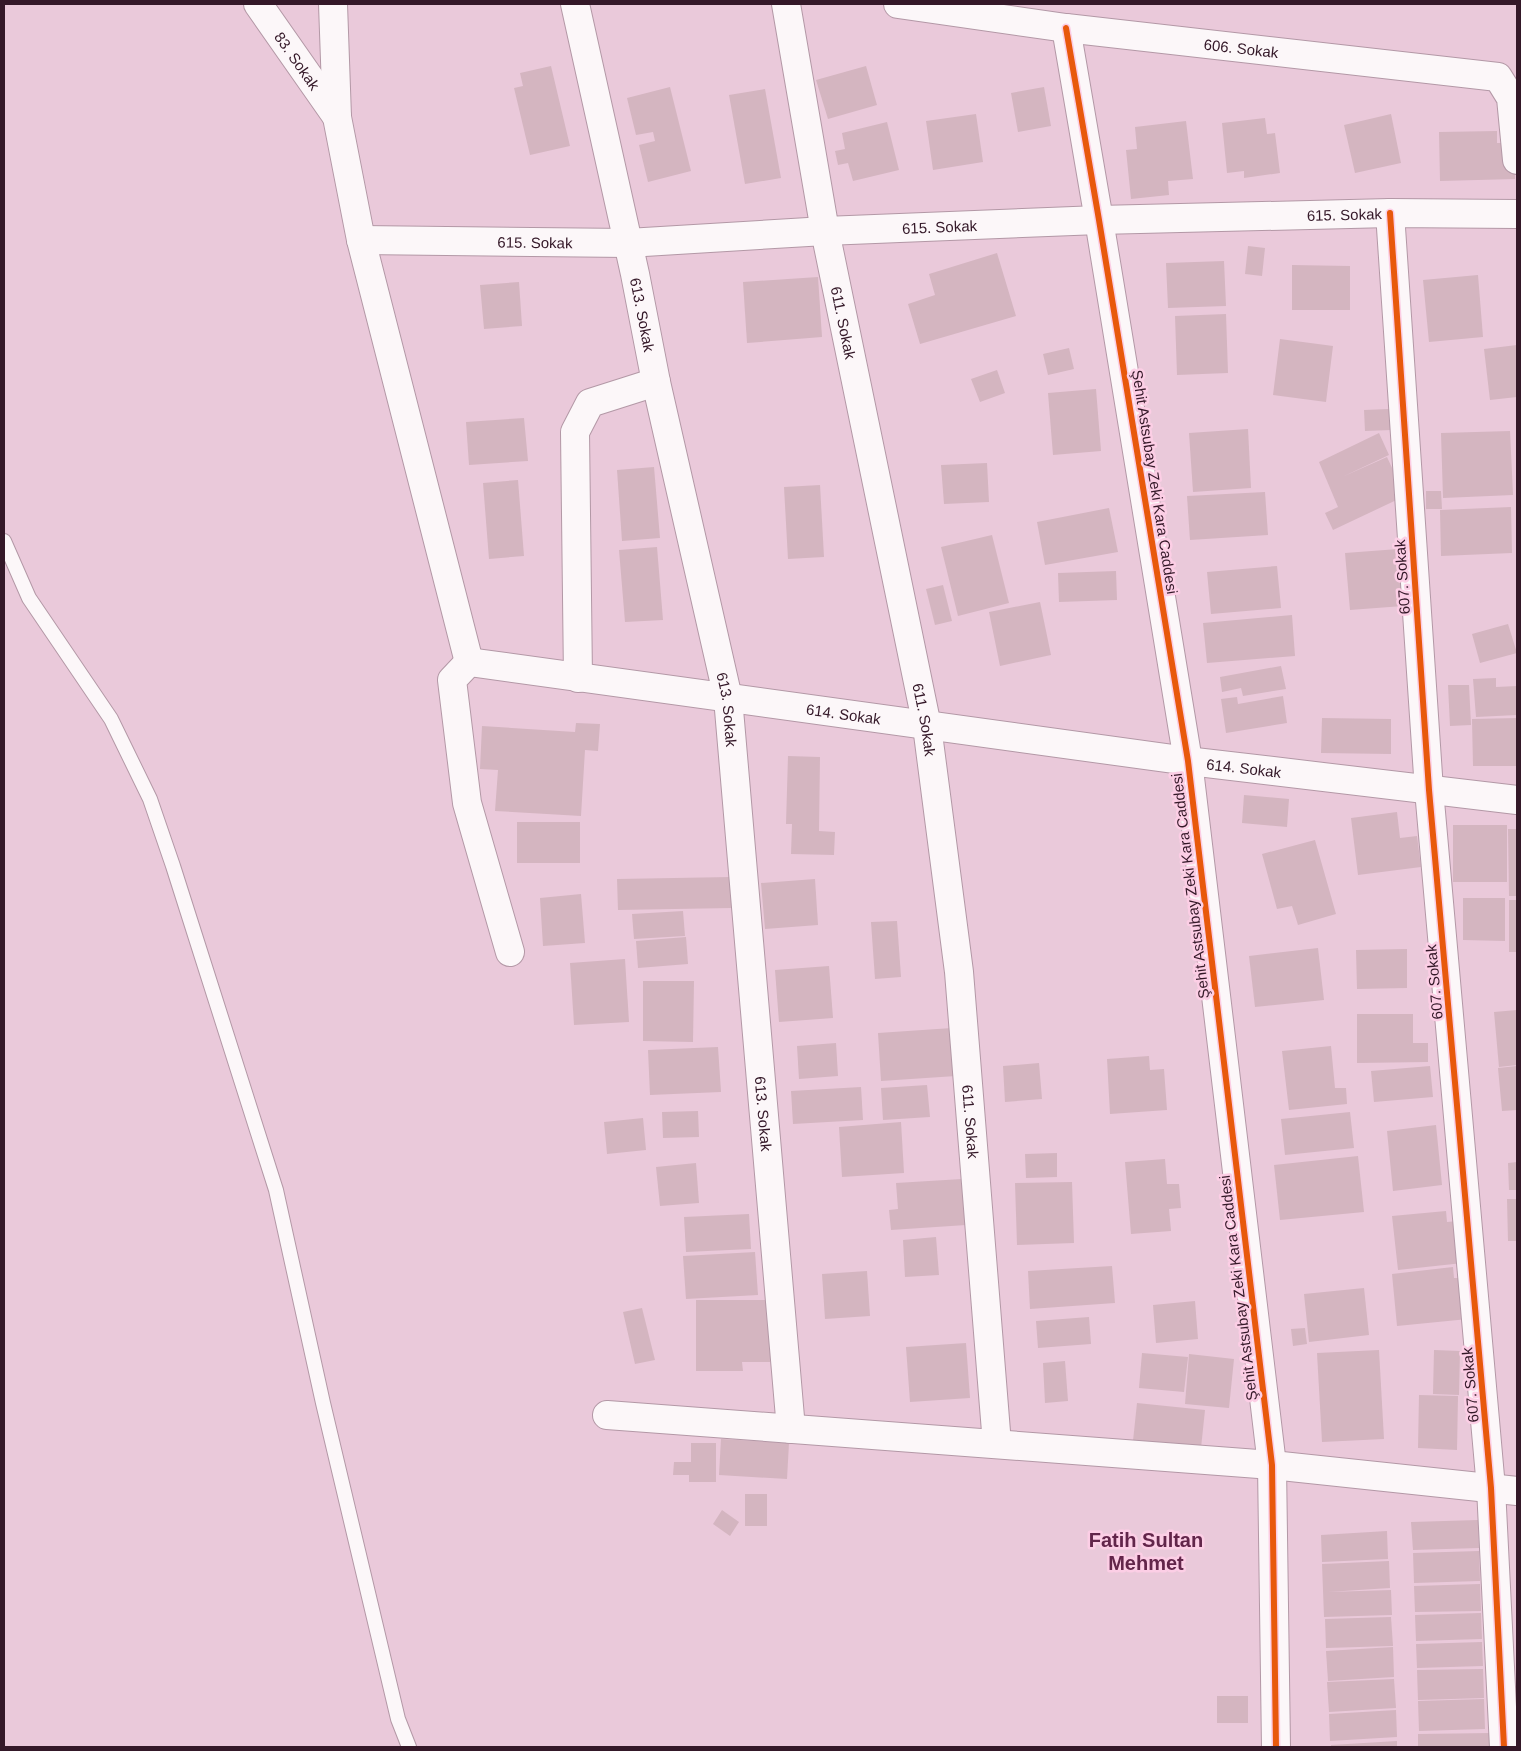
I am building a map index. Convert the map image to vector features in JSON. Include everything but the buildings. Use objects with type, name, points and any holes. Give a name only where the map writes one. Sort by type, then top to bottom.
[{"type":"street","name":"83. Sokak","points":[[258,4],[338,117]]},
{"type":"street","points":[[333,4],[338,117],[361,240],[469,662],[452,680],[466,803],[510,952]]},
{"type":"street","name":"613. Sokak","points":[[575,4],[628,243],[656,382],[728,698],[792,1429]]},
{"type":"street","name":"611. Sokak","points":[[786,4],[825,231],[927,726],[959,972],[997,1444]]},
{"type":"street","name":"606. Sokak","points":[[898,4],[1066,28],[1498,77],[1511,98],[1517,160]]},
{"type":"street","name":"Şehit Astsubay Zeki Kara Caddesi","points":[[1066,28],[1100,220],[1188,761],[1272,1465],[1276,1747]]},
{"type":"street","name":"615. Sokak","points":[[361,240],[628,243],[825,231],[1100,220],[1390,213],[1517,214]]},
{"type":"street","name":"607. Sokak","points":[[1390,213],[1429,790],[1504,1490],[1504,1747]]},
{"type":"street","points":[[578,678],[575,432],[590,403],[656,382]]},
{"type":"street","name":"614. Sokak","points":[[469,662],[1188,761],[1517,800]]},
{"type":"street","points":[[607,1415],[1272,1465],[1504,1490]]},
{"type":"lane","points":[[4,540],[29,598],[111,719],[150,798],[173,866],[276,1190],[323,1403],[398,1719],[409,1747]]},
{"type":"cycle path","points":[[1066,28],[1188,761],[1272,1465],[1276,1747]]},
{"type":"cycle path","points":[[1390,213],[1429,790],[1491,1488],[1504,1747]]},
{"type":"district","name":"Fatih Sultan Mehmet","points":[[1146,1552]]}]
